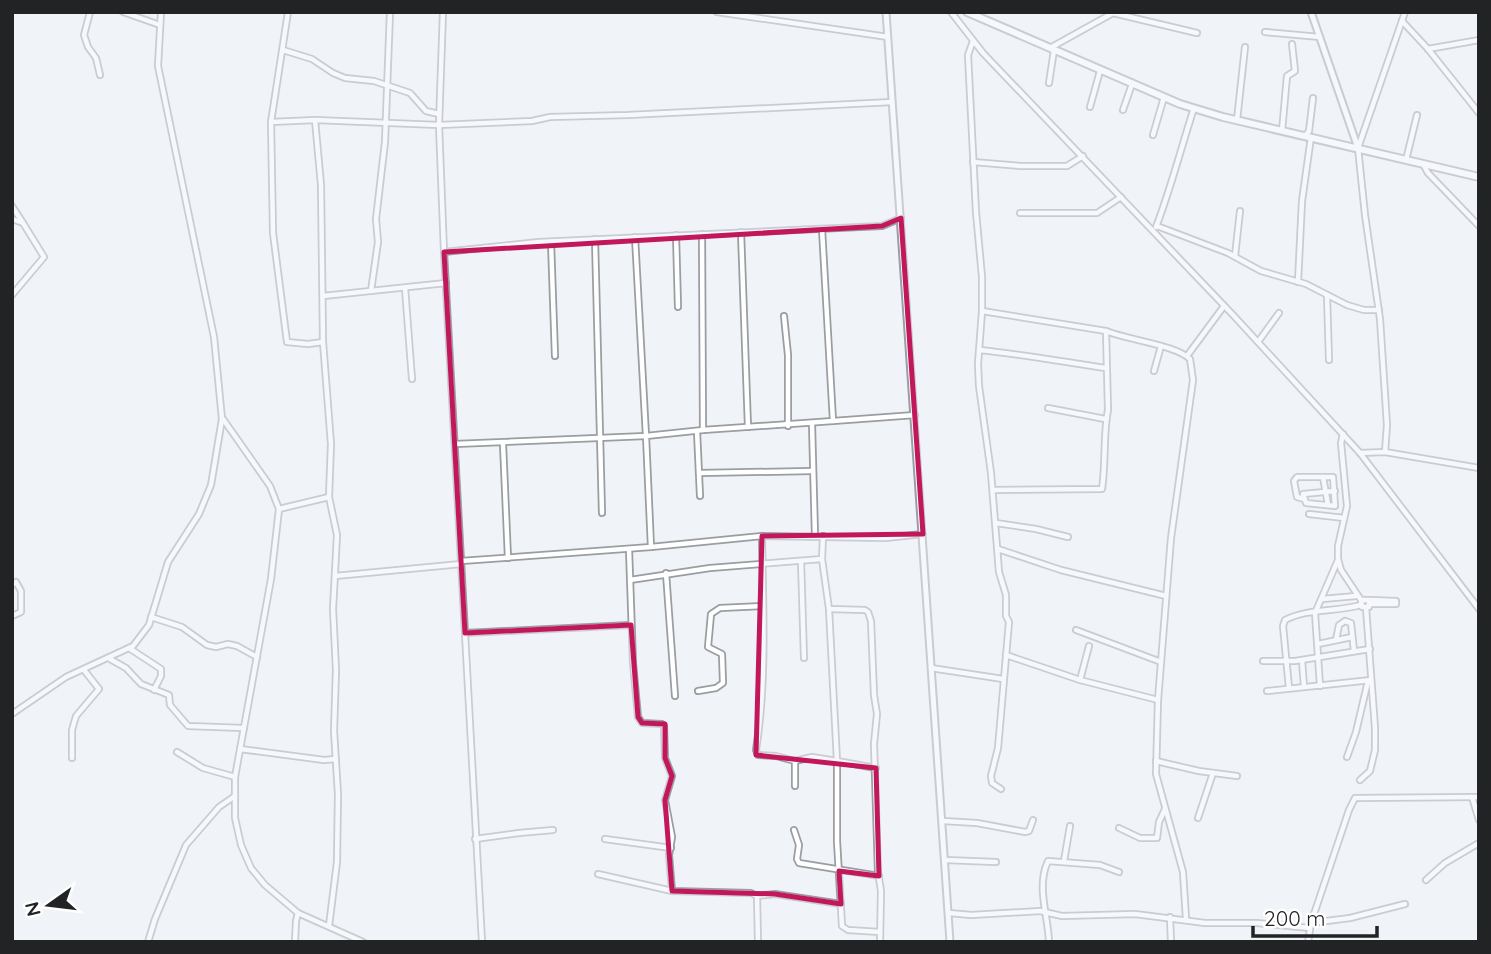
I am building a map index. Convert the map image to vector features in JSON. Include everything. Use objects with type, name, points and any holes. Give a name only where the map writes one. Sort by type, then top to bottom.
[{"type":"main road","points":[[967,12],[1100,71],[1194,107],[1237,120],[1479,177]]},
{"type":"street","points":[[89,12],[84,35],[96,58],[100,75]]},
{"type":"street","points":[[123,12],[160,25]]},
{"type":"street","points":[[12,714],[66,677],[129,648],[149,625],[167,562],[199,514],[211,485],[222,419],[214,337],[158,66],[161,12]]},
{"type":"street","points":[[288,12],[271,122],[273,233],[287,342],[323,342]]},
{"type":"street","points":[[371,291],[378,242],[377,209],[385,122],[390,12]]},
{"type":"street","points":[[443,12],[439,125],[444,252],[482,942]]},
{"type":"street","points":[[717,12],[888,37]]},
{"type":"street","points":[[886,12],[950,942]]},
{"type":"street","points":[[951,12],[973,41],[1032,106],[1155,229],[1360,453],[1479,609]]},
{"type":"street","points":[[1143,20],[1144,12]]},
{"type":"street","points":[[1311,12],[1358,148],[1379,310],[1386,397],[1385,452]]},
{"type":"street","points":[[1358,148],[1405,12]]},
{"type":"street","points":[[1049,83],[1051,49],[1113,13],[1197,33]]},
{"type":"street","points":[[1402,21],[1479,113]]},
{"type":"street","points":[[1265,33],[1320,37]]},
{"type":"street","points":[[1428,49],[1479,40]]},
{"type":"street","points":[[973,41],[968,54],[975,212],[982,277],[980,394],[993,490],[999,572],[1006,595],[1006,616],[1009,622],[998,748],[991,776],[994,786],[1002,789]]},
{"type":"street","points":[[1283,131],[1287,76],[1295,71],[1292,44]]},
{"type":"street","points":[[1237,120],[1245,47]]},
{"type":"street","points":[[283,50],[303,55],[345,78],[374,81],[410,93],[426,111],[439,114]]},
{"type":"street","points":[[1090,107],[1100,71]]},
{"type":"street","points":[[1122,110],[1132,84]]},
{"type":"street","points":[[1153,135],[1164,97]]},
{"type":"street","points":[[1298,282],[1302,201],[1313,98]]},
{"type":"street","points":[[271,122],[315,120],[439,125],[532,121],[550,117],[892,102]]},
{"type":"street","points":[[1155,229],[1169,195],[1176,162],[1194,107]]},
{"type":"street","points":[[1406,160],[1417,115]]},
{"type":"street","points":[[315,120],[321,185],[323,342],[331,444],[329,497],[337,535],[333,610],[337,862],[330,926]]},
{"type":"street","points":[[973,162],[1067,166],[1083,156]]},
{"type":"street","points":[[1423,164],[1428,173],[1479,226]]},
{"type":"street","points":[[1020,213],[1097,213],[1121,197]]},
{"type":"street","points":[[12,206],[44,257],[12,295]]},
{"type":"street","points":[[1235,256],[1240,211]]},
{"type":"street","points":[[444,252],[594,239],[882,226],[901,218]]},
{"type":"street","points":[[12,219],[23,223]]},
{"type":"street","points":[[822,229],[833,421]]},
{"type":"street","points":[[1155,229],[1235,256],[1261,271],[1298,282],[1356,308],[1379,310]]},
{"type":"street","points":[[741,232],[748,428]]},
{"type":"street","points":[[700,496],[702,234]]},
{"type":"street","points":[[676,235],[678,307]]},
{"type":"street","points":[[635,237],[651,547]]},
{"type":"street","points":[[594,239],[602,513]]},
{"type":"street","points":[[551,242],[555,356]]},
{"type":"street","points":[[323,296],[446,283]]},
{"type":"street","points":[[405,288],[412,379]]},
{"type":"street","points":[[1327,296],[1329,360]]},
{"type":"street","points":[[1187,356],[1224,306]]},
{"type":"street","points":[[982,311],[1106,331],[1187,356],[1193,368],[1171,538],[1156,761],[1156,774],[1183,872],[1185,919]]},
{"type":"street","points":[[1258,342],[1279,313]]},
{"type":"street","points":[[785,316],[788,426]]},
{"type":"street","points":[[993,490],[1102,489],[1106,467],[1105,419],[1108,410],[1106,331]]},
{"type":"street","points":[[1154,371],[1161,346]]},
{"type":"street","points":[[979,350],[1106,368]]},
{"type":"street","points":[[1048,408],[1105,419]]},
{"type":"street","points":[[454,444],[646,436],[915,415]]},
{"type":"street","points":[[222,419],[270,486],[279,509],[271,579],[235,777],[235,818],[241,845],[251,868],[265,886],[298,913],[363,942]]},
{"type":"street","points":[[812,425],[814,536]]},
{"type":"street","points":[[1343,434],[1341,443],[1347,506],[1338,546],[1338,559],[1341,570],[1356,596],[1361,603],[1368,604]]},
{"type":"street","points":[[503,444],[508,558]]},
{"type":"street","points":[[1360,453],[1385,452],[1479,468]]},
{"type":"street","points":[[699,473],[812,471]]},
{"type":"street","points":[[1323,477],[1332,515]]},
{"type":"street","points":[[1323,477],[1333,477],[1335,506],[1306,503],[1304,499],[1297,497],[1293,483],[1295,479],[1323,477]]},
{"type":"street","points":[[1304,499],[1303,495],[1335,491]]},
{"type":"street","points":[[279,509],[329,497]]},
{"type":"street","points":[[1309,514],[1344,518]]},
{"type":"street","points":[[996,523],[1068,537]]},
{"type":"street","points":[[335,576],[461,562],[762,536],[886,538],[923,534]]},
{"type":"street","points":[[762,536],[761,709],[756,753],[795,761],[813,757],[876,768]]},
{"type":"street","points":[[823,536],[822,559],[829,609],[837,761],[836,821],[842,926],[848,930],[880,932]]},
{"type":"street","points":[[629,549],[638,717],[642,723],[664,726],[665,758],[672,776],[665,800],[671,837],[669,864],[672,891]]},
{"type":"street","points":[[998,549],[1071,573],[1166,596]]},
{"type":"street","points":[[630,580],[666,573],[822,559]]},
{"type":"street","points":[[1320,686],[1315,613],[1338,559]]},
{"type":"street","points":[[801,561],[804,657]]},
{"type":"street","points":[[666,573],[675,696]]},
{"type":"street","points":[[12,585],[16,582],[21,591],[21,612],[12,617]]},
{"type":"street","points":[[1321,599],[1356,596]]},
{"type":"street","points":[[1289,688],[1283,623],[1300,614],[1343,609],[1361,603],[1396,603]]},
{"type":"street","points":[[1360,780],[1370,771],[1375,750],[1369,681],[1368,604]]},
{"type":"street","points":[[698,691],[716,688],[723,683],[722,654],[708,647],[711,614],[720,608],[763,606]]},
{"type":"street","points":[[829,609],[865,610],[870,615],[877,714],[874,744],[878,876],[881,891],[880,942]]},
{"type":"street","points":[[1343,609],[1345,621]]},
{"type":"street","points":[[151,617],[181,627],[207,645],[237,646],[257,657]]},
{"type":"street","points":[[1336,640],[1339,625],[1350,621],[1354,651]]},
{"type":"street","points":[[465,633],[631,625]]},
{"type":"street","points":[[1076,630],[1161,662]]},
{"type":"street","points":[[1318,644],[1352,637]]},
{"type":"street","points":[[1080,680],[1089,646]]},
{"type":"street","points":[[129,648],[161,669],[161,676],[154,690]]},
{"type":"street","points":[[1263,661],[1302,660],[1370,649]]},
{"type":"street","points":[[1006,654],[1080,680],[1158,700]]},
{"type":"street","points":[[109,659],[134,674],[136,681],[169,695],[170,705],[188,726],[244,728]]},
{"type":"street","points":[[1302,660],[1304,687]]},
{"type":"street","points":[[931,668],[1003,679]]},
{"type":"street","points":[[72,758],[72,730],[76,716],[99,689],[84,670]]},
{"type":"street","points":[[1267,691],[1369,681]]},
{"type":"street","points":[[1347,757],[1369,681]]},
{"type":"street","points":[[240,748],[324,761],[337,759]]},
{"type":"street","points":[[177,752],[203,768],[235,777]]},
{"type":"street","points":[[795,761],[795,786]]},
{"type":"street","points":[[1156,761],[1237,776]]},
{"type":"street","points":[[1198,818],[1213,773]]},
{"type":"street","points":[[148,942],[186,845],[219,807],[235,796]]},
{"type":"street","points":[[1308,942],[1349,810],[1355,799],[1375,796],[1479,798],[1475,804]]},
{"type":"street","points":[[1472,797],[1479,820]]},
{"type":"street","points":[[1119,828],[1140,838],[1157,838],[1161,816],[1166,808]]},
{"type":"street","points":[[943,821],[977,823],[1025,832],[1029,831],[1033,820]]},
{"type":"street","points":[[1063,861],[1070,826]]},
{"type":"street","points":[[475,839],[553,830]]},
{"type":"street","points":[[794,830],[799,845],[799,863],[878,876]]},
{"type":"street","points":[[605,839],[671,848]]},
{"type":"street","points":[[1426,880],[1444,863],[1479,843]]},
{"type":"street","points":[[945,860],[996,862]]},
{"type":"street","points":[[1049,942],[1042,892],[1048,861],[1107,866],[1119,872]]},
{"type":"street","points":[[598,874],[672,891],[751,892],[757,896],[775,894],[841,904]]},
{"type":"street","points":[[757,896],[758,942]]},
{"type":"street","points":[[949,913],[971,915],[1040,911],[1062,916],[1116,913],[1205,923],[1311,926],[1405,904]]},
{"type":"street","points":[[295,942],[298,913]]},
{"type":"street","points":[[1170,917],[1171,942]]},
{"type":"highlighted area","points":[[901,218],[923,534],[762,536],[756,755],[876,768],[879,876],[839,871],[841,904],[775,894],[672,891],[665,800],[672,776],[665,758],[665,724],[642,723],[638,717],[631,625],[465,633],[444,252],[882,226]]}]
